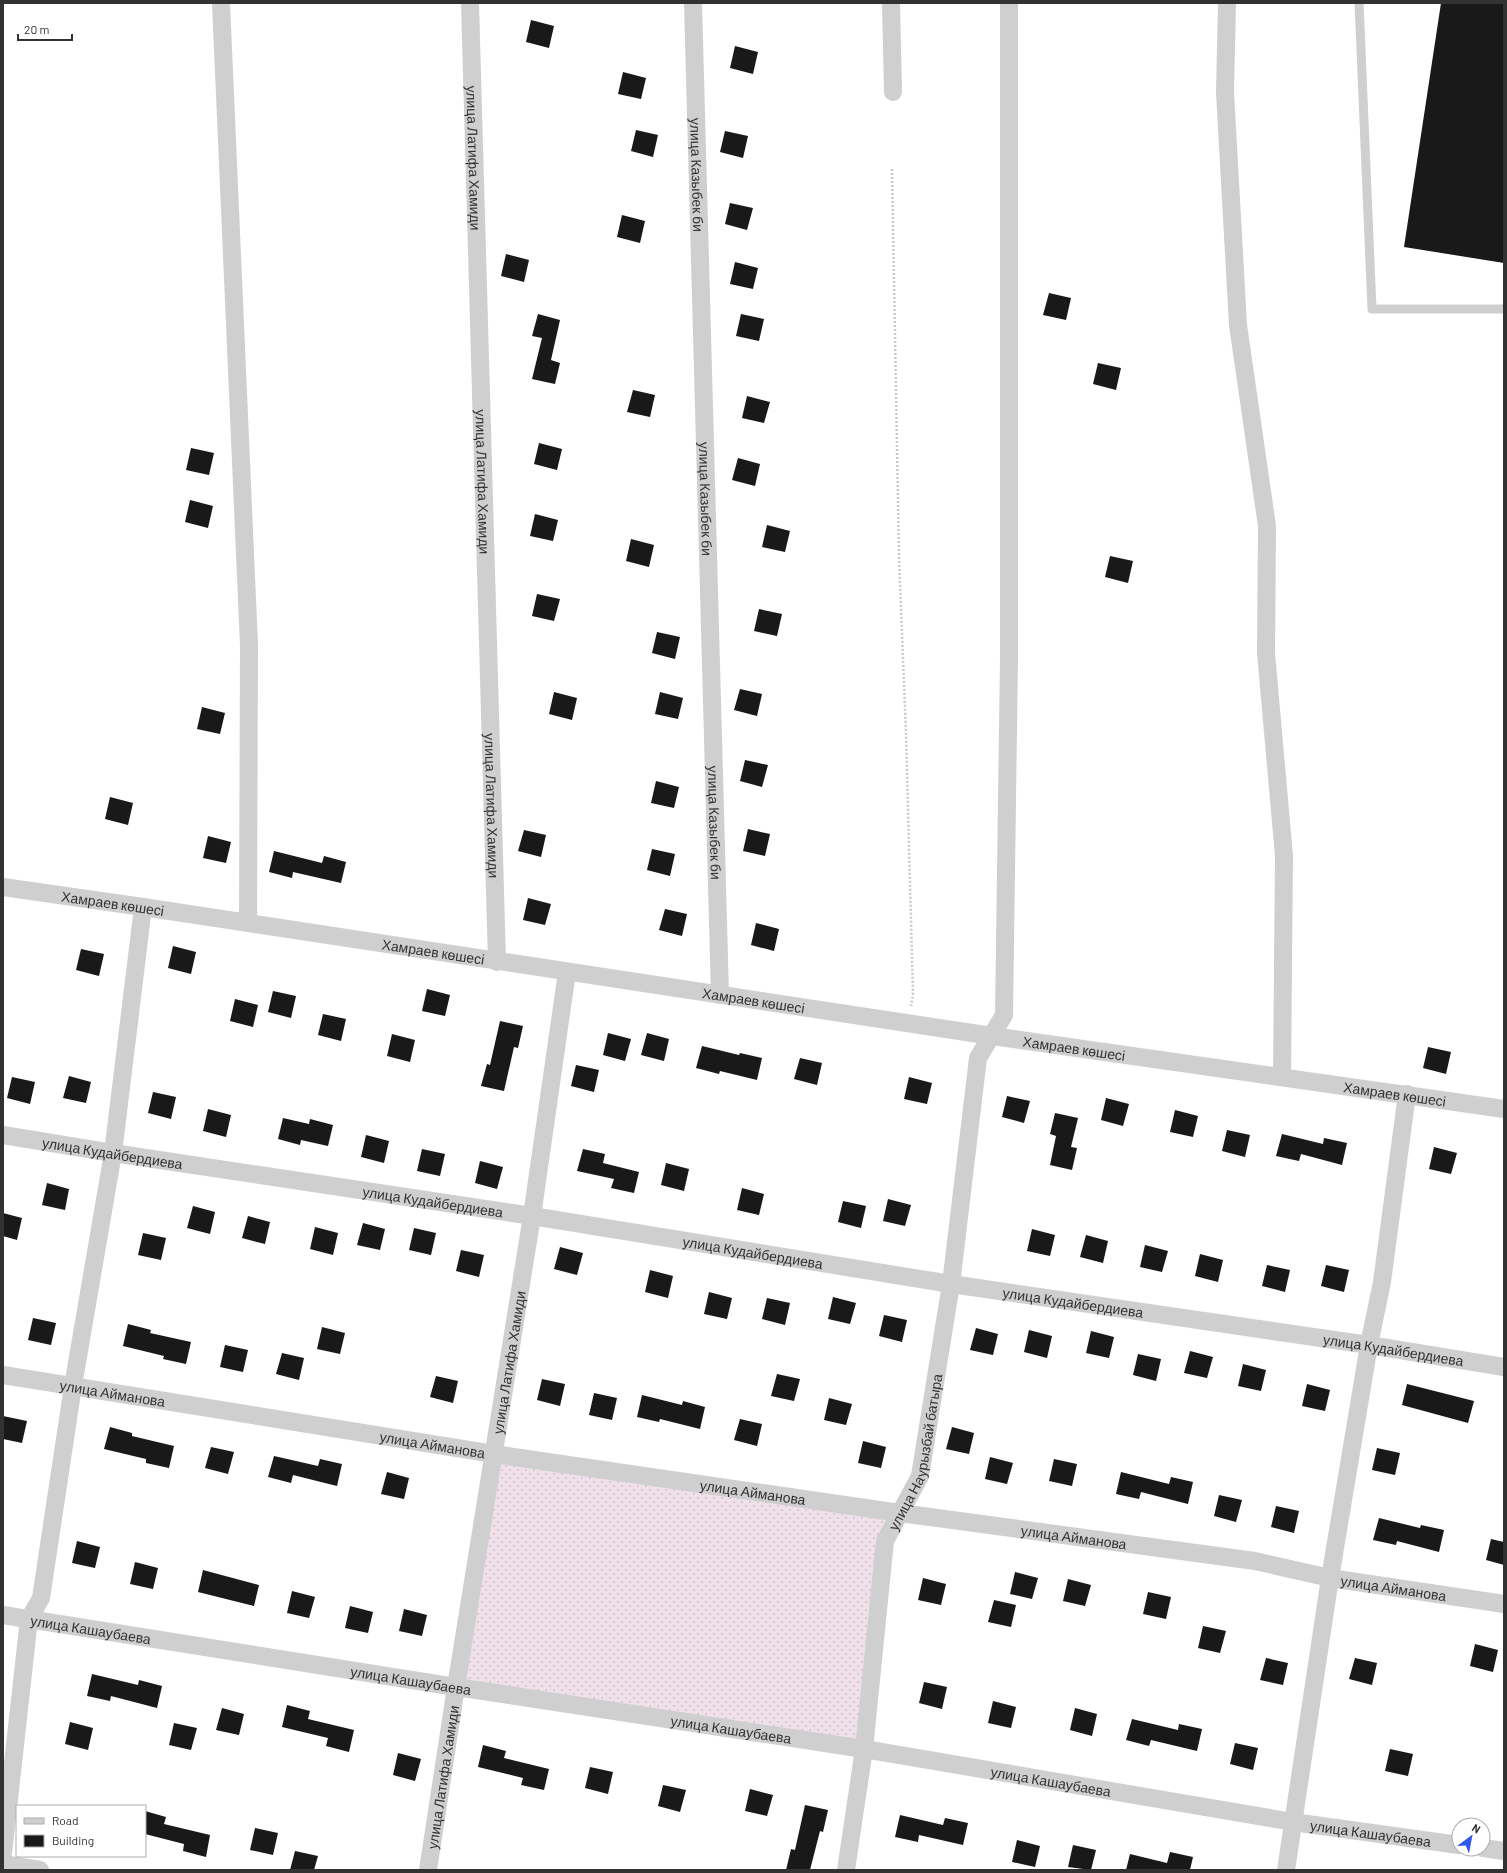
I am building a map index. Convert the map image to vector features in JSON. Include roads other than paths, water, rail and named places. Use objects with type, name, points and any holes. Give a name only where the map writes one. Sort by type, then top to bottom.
[{"type":"street","points":[[221,3],[249,645],[248,923]]},
{"type":"street","name":"улица Латифа Хамиди","points":[[470,3],[497,962]]},
{"type":"street","name":"улица Казыбек би","points":[[693,3],[720,995]]},
{"type":"street","points":[[891,3],[893,92]]},
{"type":"street","name":"улица Наурызбай батыра","points":[[846,1870],[864,1749],[885,1541],[920,1476],[951,1284],[978,1058],[1004,1014],[1009,641],[1009,3]]},
{"type":"street","points":[[1227,3],[1225,92],[1238,325],[1267,526],[1266,653],[1284,856],[1282,1077]]},
{"type":"street","name":"Хамраев көшесі","points":[[3,887],[908,1024],[1504,1109]]},
{"type":"street","points":[[3,1853],[29,1619],[41,1598],[73,1386],[112,1153],[143,907]]},
{"type":"street","name":"улица Латифа Хамиди","points":[[428,1870],[532,1216],[567,972]]},
{"type":"street","points":[[1286,1870],[1330,1578],[1369,1346],[1382,1282],[1406,1094]]},
{"type":"street","name":"улица Кудайбердиева","points":[[3,1135],[112,1153],[532,1216],[951,1284],[1504,1367]]},
{"type":"street","name":"улица Айманова","points":[[3,1375],[494,1454],[900,1513],[1255,1561],[1330,1578],[1504,1604]]},
{"type":"street","name":"улица Кашаубаева","points":[[3,1615],[456,1687],[864,1749],[1293,1822],[1451,1844]]},
{"type":"street","points":[[1491,1849],[1504,1851]]},
{"type":"street","points":[[3,1864],[40,1870]]},
{"type":"lane","points":[[1359,3],[1372,309],[1504,309]]}]
